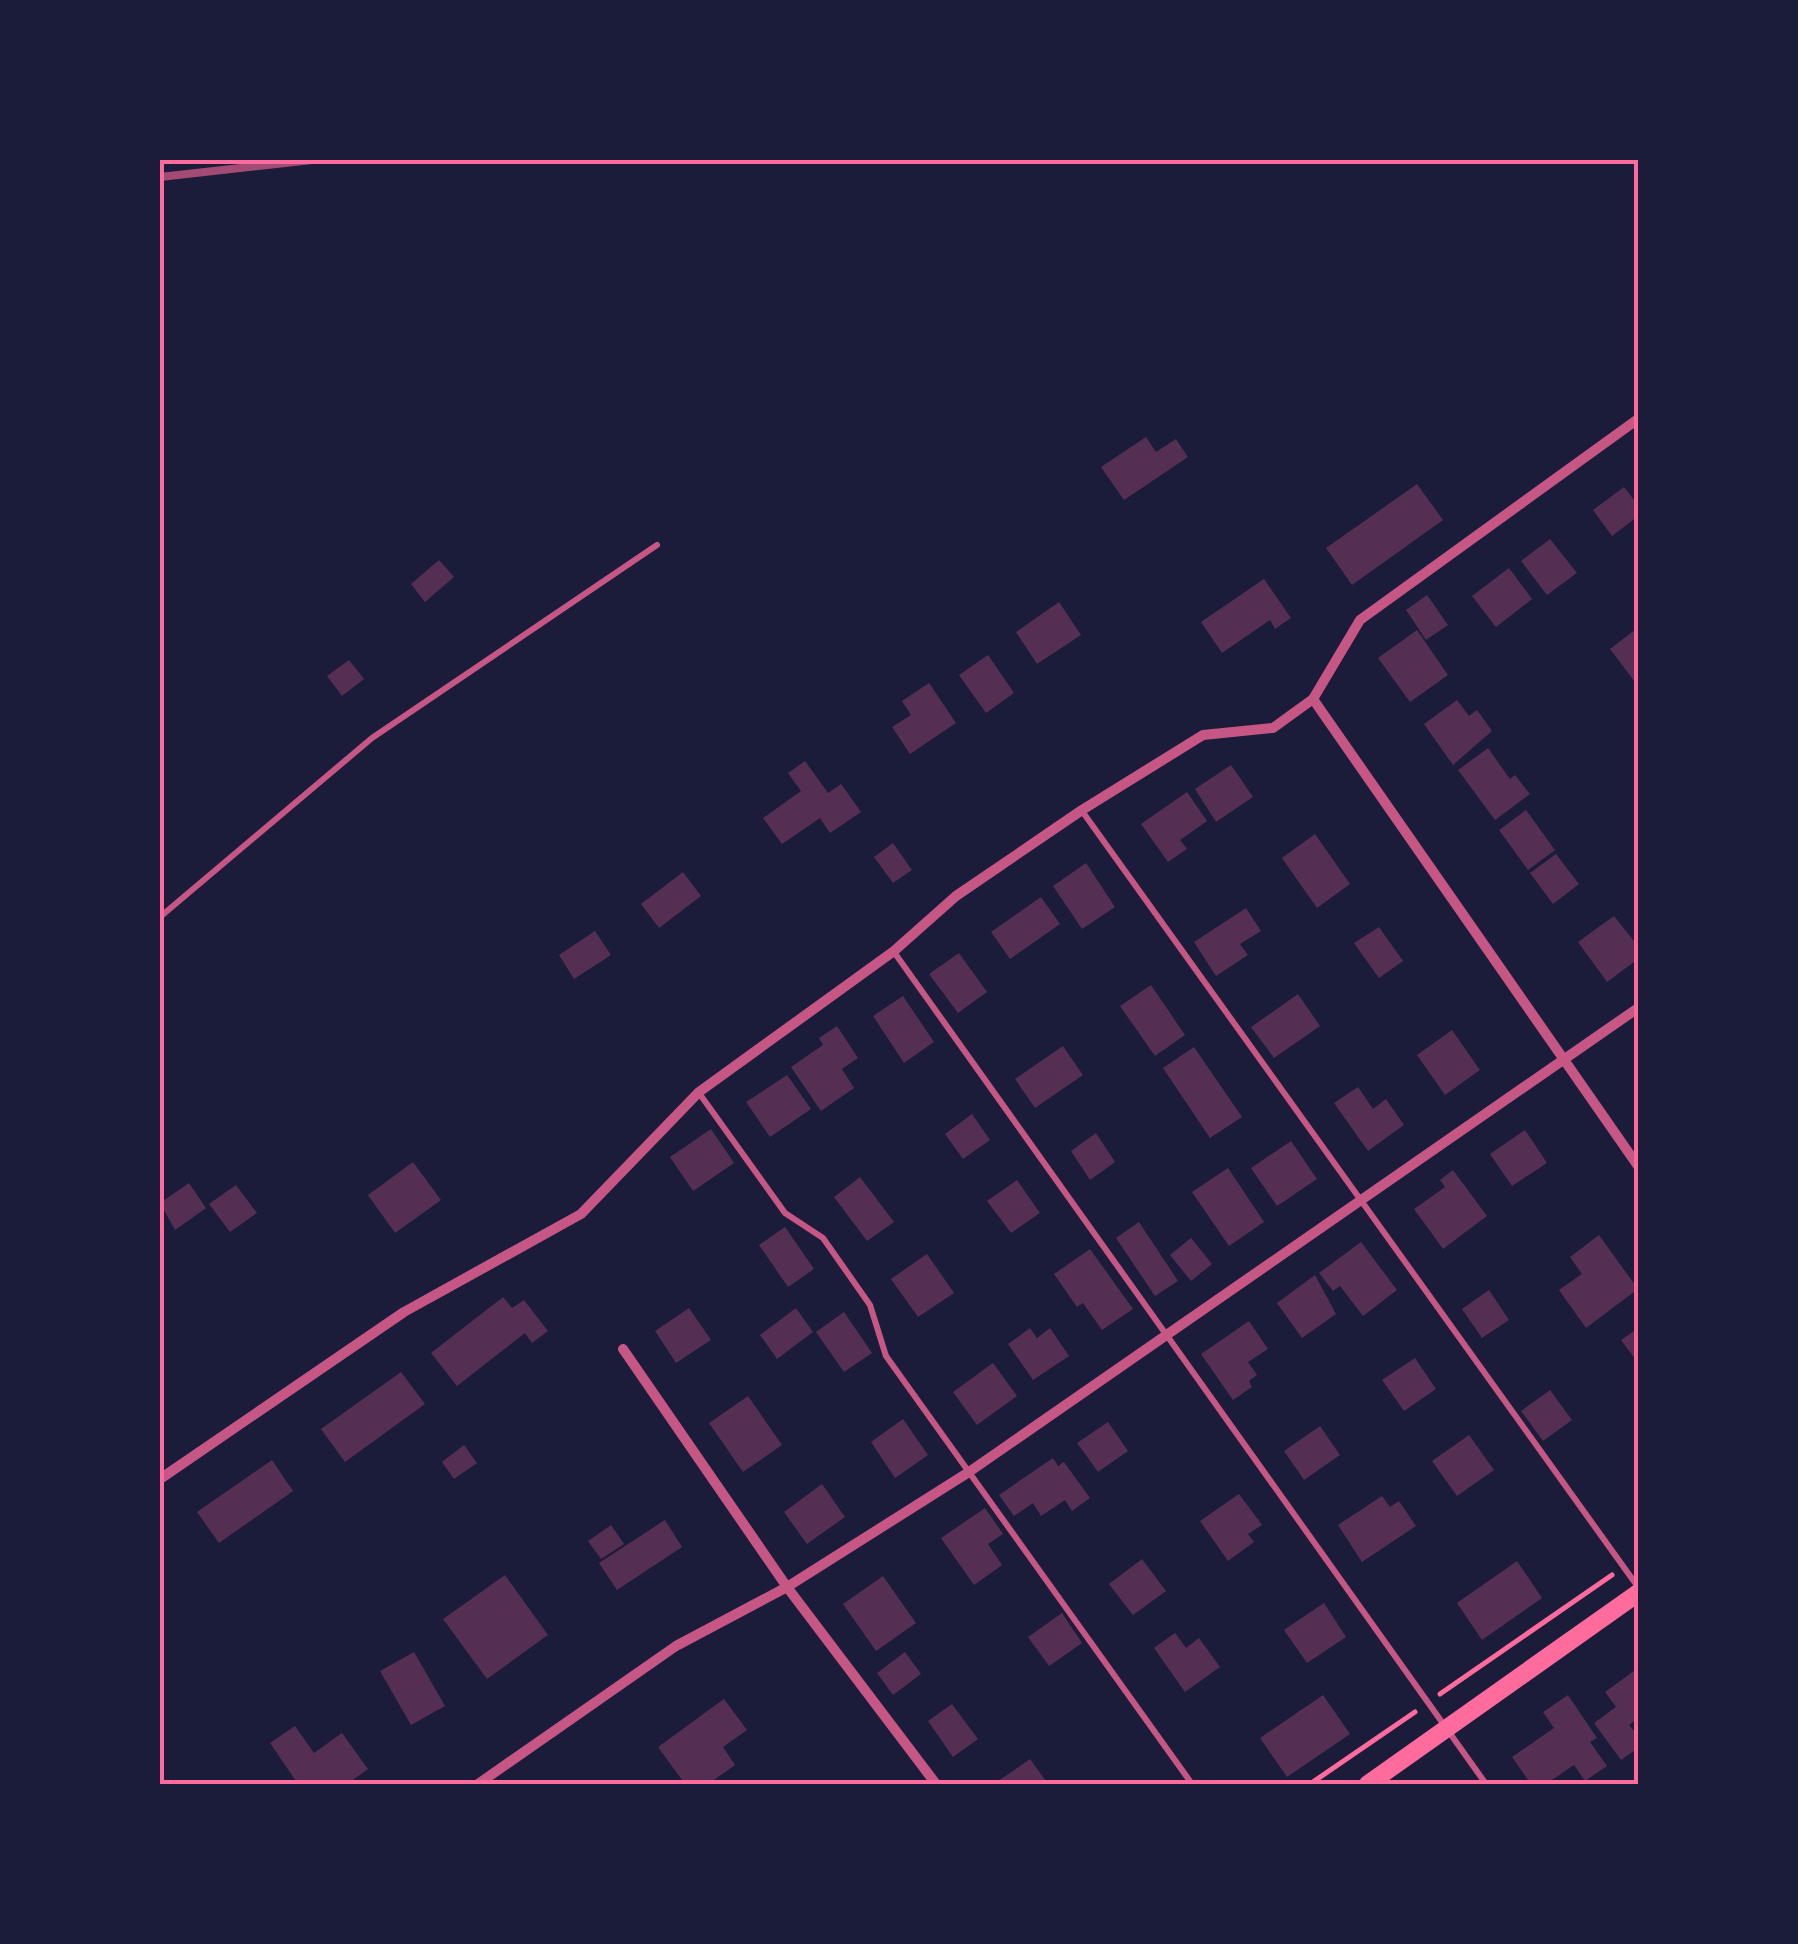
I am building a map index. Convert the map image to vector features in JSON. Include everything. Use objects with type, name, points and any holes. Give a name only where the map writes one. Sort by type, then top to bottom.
[{"type":"main road","points":[[1368,1784],[1638,1590]]},
{"type":"street","points":[[160,1480],[404,1312],[581,1214],[698,1092],[894,951],[956,896],[1082,810],[1203,735],[1273,728],[1313,699],[1360,620],[1638,419]]},
{"type":"street","points":[[1313,699],[1638,1166]]},
{"type":"street","points":[[478,1784],[676,1646],[787,1587],[969,1472],[1638,1008]]},
{"type":"street","points":[[623,1349],[787,1587],[936,1784]]},
{"type":"lane","points":[[160,916],[372,738],[656,545]]},
{"type":"lane","points":[[1082,810],[1638,1590]]},
{"type":"lane","points":[[894,951],[1486,1784]]},
{"type":"lane","points":[[698,1092],[785,1213],[823,1238],[870,1305],[886,1356],[1192,1784]]},
{"type":"path","points":[[1310,1784],[1624,1566]]},
{"type":"building","points":[[1146,437],[1156,452],[1176,439],[1188,457],[1124,500],[1101,467]]},
{"type":"building","points":[[1417,484],[1443,520],[1352,585],[1326,548]]},
{"type":"building","points":[[1624,487],[1638,505],[1638,516],[1612,536],[1593,510]]},
{"type":"building","points":[[1550,539],[1577,573],[1547,595],[1521,561]]},
{"type":"building","points":[[439,560],[454,577],[425,602],[411,584]]},
{"type":"building","points":[[1509,568],[1532,599],[1496,627],[1472,596]]},
{"type":"building","points":[[1264,579],[1291,618],[1275,629],[1270,620],[1222,653],[1201,622]]},
{"type":"building","points":[[1427,595],[1448,625],[1426,640],[1406,610]]},
{"type":"building","points":[[1059,602],[1081,635],[1037,664],[1016,632]]},
{"type":"building","points":[[1636,629],[1638,680],[1635,682],[1610,649]]},
{"type":"building","points":[[1417,630],[1448,675],[1410,702],[1378,658]]},
{"type":"building","points":[[988,655],[1014,693],[986,713],[959,675]]},
{"type":"building","points":[[349,660],[364,679],[342,696],[327,676]]},
{"type":"building","points":[[929,683],[956,723],[910,754],[892,727],[911,715],[902,701]]},
{"type":"building","points":[[1457,700],[1469,716],[1477,710],[1492,731],[1453,765],[1424,724]]},
{"type":"building","points":[[1488,748],[1510,779],[1515,775],[1530,794],[1495,820],[1458,770]]},
{"type":"building","points":[[805,761],[828,793],[841,784],[861,812],[830,833],[820,818],[782,844],[763,818],[801,791],[788,773]]},
{"type":"building","points":[[1231,765],[1253,797],[1216,822],[1195,789]]},
{"type":"building","points":[[1187,792],[1207,821],[1180,840],[1187,849],[1168,862],[1141,824]]},
{"type":"building","points":[[1526,810],[1555,850],[1528,870],[1499,830]]},
{"type":"building","points":[[1315,834],[1350,884],[1317,908],[1282,858]]},
{"type":"building","points":[[893,843],[912,870],[893,883],[874,857]]},
{"type":"building","points":[[1556,854],[1579,884],[1553,904],[1530,873]]},
{"type":"building","points":[[1086,863],[1115,907],[1082,929],[1053,886]]},
{"type":"building","points":[[683,872],[701,896],[659,928],[641,904]]},
{"type":"building","points":[[1041,897],[1060,924],[1010,959],[991,932]]},
{"type":"building","points":[[1246,908],[1261,931],[1240,944],[1248,955],[1216,976],[1194,942]]},
{"type":"building","points":[[1614,916],[1638,946],[1638,967],[1634,962],[1607,982],[1578,942]]},
{"type":"building","points":[[1379,927],[1403,961],[1379,978],[1354,943]]},
{"type":"building","points":[[595,931],[611,955],[574,979],[559,955]]},
{"type":"building","points":[[959,953],[987,992],[958,1013],[929,974]]},
{"type":"building","points":[[1151,985],[1185,1035],[1155,1056],[1120,1006]]},
{"type":"building","points":[[1298,994],[1320,1026],[1274,1058],[1251,1027]]},
{"type":"building","points":[[903,996],[934,1042],[904,1063],[873,1016]]},
{"type":"building","points":[[837,1026],[858,1058],[842,1069],[854,1088],[821,1111],[791,1067],[823,1045],[819,1038]]},
{"type":"building","points":[[1452,1030],[1480,1070],[1445,1095],[1417,1055]]},
{"type":"building","points":[[1063,1046],[1083,1075],[1035,1108],[1015,1079]]},
{"type":"building","points":[[1194,1047],[1242,1117],[1210,1138],[1163,1068]]},
{"type":"building","points":[[787,1075],[811,1109],[770,1137],[746,1102]]},
{"type":"building","points":[[1358,1087],[1373,1109],[1386,1099],[1404,1125],[1368,1151],[1334,1103]]},
{"type":"building","points":[[972,1114],[990,1140],[963,1159],[945,1134]]},
{"type":"building","points":[[711,1129],[734,1163],[693,1191],[670,1157]]},
{"type":"building","points":[[1525,1130],[1547,1163],[1512,1186],[1490,1154]]},
{"type":"building","points":[[1096,1133],[1115,1162],[1090,1180],[1071,1151]]},
{"type":"building","points":[[1291,1141],[1317,1179],[1277,1206],[1251,1168]]},
{"type":"building","points":[[413,1162],[441,1200],[395,1233],[368,1195]]},
{"type":"building","points":[[1228,1168],[1264,1222],[1229,1246],[1192,1192]]},
{"type":"building","points":[[1453,1170],[1487,1216],[1443,1249],[1414,1209],[1445,1187],[1440,1180]]},
{"type":"building","points":[[860,1177],[894,1222],[867,1241],[834,1197]]},
{"type":"building","points":[[1017,1180],[1040,1213],[1011,1233],[987,1201]]},
{"type":"building","points":[[189,1183],[206,1208],[175,1230],[160,1203]]},
{"type":"building","points":[[236,1185],[257,1213],[230,1232],[209,1204]]},
{"type":"building","points":[[1139,1222],[1178,1281],[1155,1296],[1116,1238]]},
{"type":"building","points":[[785,1227],[814,1269],[788,1287],[759,1245]]},
{"type":"building","points":[[1599,1235],[1638,1289],[1586,1328],[1559,1290],[1582,1274],[1570,1257]]},
{"type":"building","points":[[1191,1238],[1212,1264],[1191,1281],[1170,1255]]},
{"type":"building","points":[[1361,1242],[1397,1290],[1363,1316],[1340,1286],[1333,1291],[1319,1273]]},
{"type":"building","points":[[1090,1249],[1133,1309],[1102,1330],[1083,1303],[1077,1307],[1054,1274]]},
{"type":"building","points":[[927,1254],[954,1293],[918,1317],[891,1279]]},
{"type":"building","points":[[1315,1275],[1336,1314],[1302,1338],[1277,1303]]},
{"type":"building","points":[[1489,1290],[1509,1320],[1482,1338],[1462,1309]]},
{"type":"building","points":[[503,1297],[512,1308],[524,1300],[548,1331],[532,1343],[525,1333],[457,1386],[431,1353]]},
{"type":"building","points":[[689,1308],[711,1340],[676,1363],[655,1331]]},
{"type":"building","points":[[796,1308],[813,1332],[777,1359],[760,1335]]},
{"type":"building","points":[[844,1312],[872,1353],[844,1372],[816,1332]]},
{"type":"building","points":[[1249,1321],[1268,1349],[1248,1362],[1257,1375],[1249,1381],[1252,1387],[1233,1400],[1201,1354]]},
{"type":"building","points":[[1030,1328],[1037,1338],[1050,1328],[1069,1356],[1033,1380],[1008,1344]]},
{"type":"building","points":[[1638,1328],[1638,1363],[1621,1340]]},
{"type":"building","points":[[1415,1358],[1436,1389],[1404,1411],[1382,1380]]},
{"type":"building","points":[[993,1363],[1017,1396],[977,1425],[953,1392]]},
{"type":"building","points":[[401,1372],[425,1404],[345,1462],[321,1429]]},
{"type":"building","points":[[1550,1390],[1572,1420],[1543,1441],[1521,1411]]},
{"type":"building","points":[[748,1396],[782,1445],[743,1472],[709,1423]]},
{"type":"building","points":[[903,1419],[928,1455],[895,1478],[871,1442]]},
{"type":"building","points":[[1108,1422],[1128,1451],[1098,1472],[1077,1443]]},
{"type":"building","points":[[1320,1426],[1340,1455],[1304,1480],[1284,1451]]},
{"type":"building","points":[[1469,1435],[1494,1470],[1457,1496],[1432,1461]]},
{"type":"building","points":[[464,1445],[477,1463],[454,1479],[442,1462]]},
{"type":"building","points":[[1053,1458],[1058,1466],[1064,1462],[1090,1498],[1072,1511],[1065,1500],[1041,1516],[1033,1503],[1014,1516],[999,1495]]},
{"type":"building","points":[[272,1460],[293,1491],[219,1543],[197,1512]]},
{"type":"building","points":[[822,1484],[845,1517],[807,1544],[784,1512]]},
{"type":"building","points":[[1239,1494],[1262,1525],[1248,1534],[1254,1542],[1228,1561],[1200,1521]]},
{"type":"building","points":[[1382,1496],[1390,1507],[1399,1501],[1416,1526],[1362,1562],[1338,1525]]},
{"type":"building","points":[[985,1508],[1003,1534],[988,1544],[1002,1565],[974,1585],[941,1538]]},
{"type":"building","points":[[665,1520],[682,1547],[617,1590],[599,1563]]},
{"type":"building","points":[[611,1525],[624,1544],[601,1559],[588,1541]]},
{"type":"building","points":[[1142,1559],[1166,1591],[1133,1615],[1109,1584]]},
{"type":"building","points":[[1517,1561],[1542,1598],[1482,1640],[1457,1603]]},
{"type":"building","points":[[505,1575],[548,1635],[487,1679],[443,1619]]},
{"type":"building","points":[[883,1576],[916,1623],[876,1651],[843,1604]]},
{"type":"building","points":[[1324,1603],[1346,1637],[1307,1663],[1284,1630]]},
{"type":"building","points":[[1062,1613],[1082,1643],[1049,1666],[1028,1637]]},
{"type":"building","points":[[1175,1633],[1186,1648],[1199,1638],[1220,1667],[1185,1692],[1154,1648]]},
{"type":"building","points":[[414,1652],[445,1706],[411,1725],[380,1671]]},
{"type":"building","points":[[905,1652],[921,1674],[893,1695],[877,1673]]},
{"type":"building","points":[[1638,1668],[1638,1718],[1629,1725],[1638,1736],[1638,1748],[1621,1760],[1594,1723],[1616,1707],[1605,1692]]},
{"type":"building","points":[[1323,1695],[1350,1734],[1287,1777],[1260,1738]]},
{"type":"building","points":[[1568,1695],[1597,1738],[1590,1742],[1607,1766],[1585,1781],[1574,1765],[1546,1784],[1531,1784],[1512,1757],[1554,1728],[1543,1712]]},
{"type":"building","points":[[724,1699],[747,1730],[723,1747],[735,1765],[708,1784],[685,1784],[658,1747]]},
{"type":"building","points":[[952,1704],[978,1739],[953,1757],[928,1721]]},
{"type":"building","points":[[295,1726],[314,1753],[342,1733],[368,1769],[347,1784],[298,1784],[270,1743]]},
{"type":"building","points":[[1030,1759],[1048,1784],[994,1784]]},
{"type":"railway","points":[[160,177],[312,160]]}]
